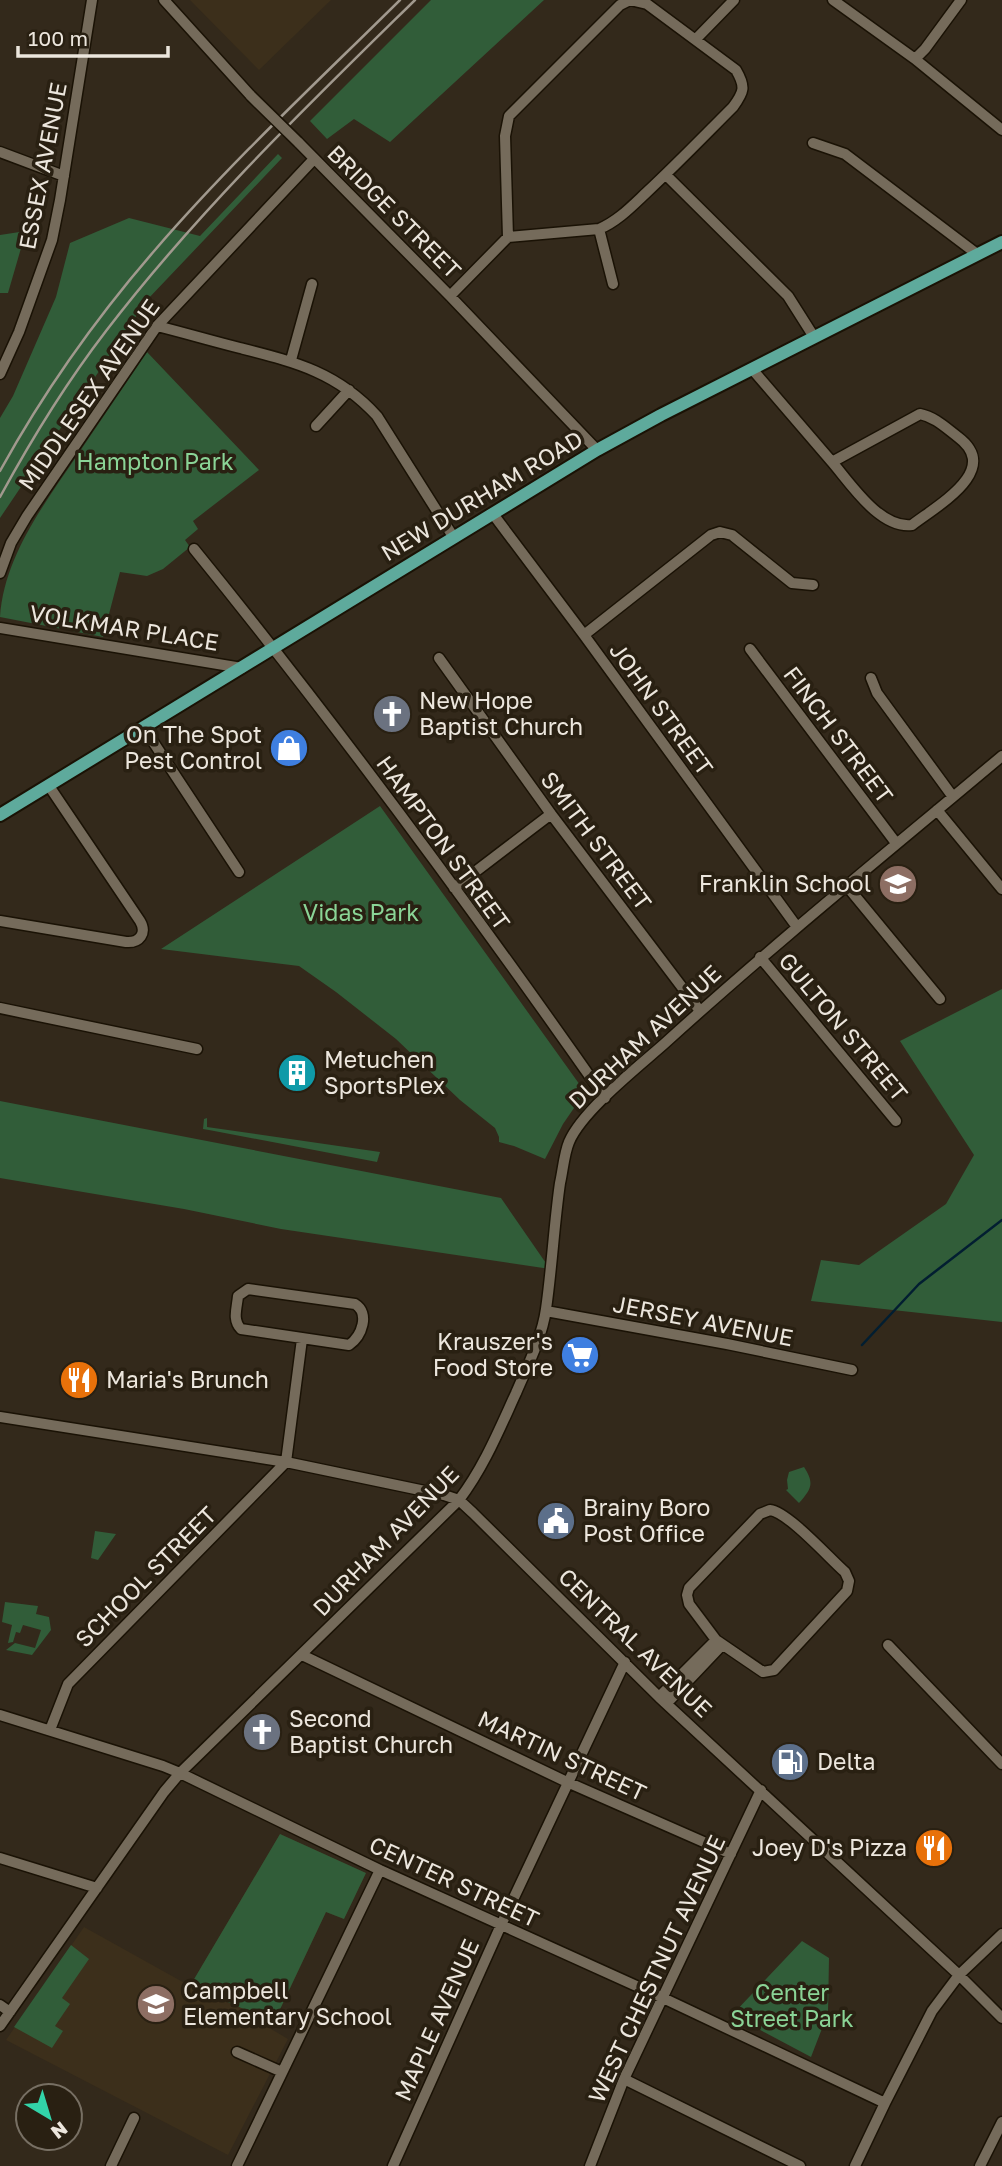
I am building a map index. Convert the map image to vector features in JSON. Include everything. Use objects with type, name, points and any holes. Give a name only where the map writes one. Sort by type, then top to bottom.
[{"type":"main road","name":"NEW DURHAM ROAD","points":[[0,816],[597,450],[1002,242]]},
{"type":"street","name":"ESSEX AVENUE","points":[[0,374],[19,332],[52,240],[92,0]]},
{"type":"street","name":"BRIDGE STREET","points":[[164,0],[251,96],[450,296],[597,450]]},
{"type":"street","points":[[450,296],[508,237],[599,229],[610,225],[666,175],[733,107],[741,95],[743,82],[736,70],[647,4],[630,0],[620,5],[509,116],[505,136],[508,237]]},
{"type":"street","points":[[696,39],[734,0]]},
{"type":"street","points":[[833,0],[915,59],[1002,130]]},
{"type":"street","points":[[915,59],[961,0]]},
{"type":"street","points":[[813,143],[845,153],[977,254]]},
{"type":"street","points":[[0,152],[64,176]]},
{"type":"street","name":"MIDDLESEX AVENUE","points":[[0,573],[11,543],[22,525],[157,326],[314,159]]},
{"type":"street","points":[[666,175],[788,296],[814,337]]},
{"type":"street","points":[[599,229],[613,285]]},
{"type":"street","points":[[291,360],[312,284]]},
{"type":"street","points":[[157,326],[291,360],[328,376],[349,390],[377,416],[454,538]]},
{"type":"street","points":[[752,369],[832,462],[869,505],[884,518],[906,526],[912,525],[962,486],[973,465],[968,445],[930,416],[920,414],[832,462]]},
{"type":"street","points":[[316,426],[349,390]]},
{"type":"street","name":"JOHN STREET","points":[[493,514],[797,927]]},
{"type":"street","points":[[584,635],[711,535],[720,532],[732,535],[792,583],[813,585]]},
{"type":"street","name":"HAMPTON STREET","points":[[194,549],[274,648],[454,888],[606,1098]]},
{"type":"street","name":"VOLKMAR PLACE","points":[[0,628],[242,668]]},
{"type":"street","name":"FINCH STREET","points":[[750,649],[896,843]]},
{"type":"street","name":"SMITH STREET","points":[[439,658],[551,814],[700,1011]]},
{"type":"street","points":[[871,678],[877,693],[953,797]]},
{"type":"street","points":[[144,728],[239,872]]},
{"type":"street","name":"DURHAM AVENUE","points":[[0,2026],[180,1773],[459,1500],[484,1463],[540,1333],[546,1311],[557,1203],[568,1143],[577,1128],[606,1098],[760,957],[1002,756]]},
{"type":"street","points":[[0,921],[120,942],[136,941],[141,937],[143,928],[140,921],[49,786]]},
{"type":"street","points":[[937,810],[1002,889]]},
{"type":"street","points":[[454,888],[551,814]]},
{"type":"street","points":[[846,885],[940,999]]},
{"type":"street","name":"GULTON STREET","points":[[760,957],[896,1121]]},
{"type":"street","points":[[0,1007],[197,1049]]},
{"type":"street","points":[[248,1289],[355,1304],[364,1313],[359,1334],[349,1345],[302,1339],[241,1329],[235,1318],[238,1296],[248,1289]]},
{"type":"street","name":"JERSEY AVENUE","points":[[546,1311],[852,1370]]},
{"type":"street","points":[[286,1462],[302,1339]]},
{"type":"street","name":"CENTRAL AVENUE","points":[[0,1417],[286,1462],[459,1500],[663,1700],[960,1975],[1002,2018]]},
{"type":"street","name":"SCHOOL STREET","points":[[50,1731],[68,1684],[286,1462]]},
{"type":"street","points":[[770,1510],[779,1511],[845,1572],[849,1581],[847,1591],[774,1670],[764,1672],[719,1642],[689,1604],[689,1588],[760,1514],[770,1510]]},
{"type":"street","points":[[663,1700],[719,1642]]},
{"type":"street","points":[[888,1646],[1002,1764]]},
{"type":"street","name":"MARTIN STREET","points":[[302,1655],[567,1782],[731,1854]]},
{"type":"street","name":"MAPLE AVENUE","points":[[393,2166],[501,1925],[625,1662]]},
{"type":"street","name":"CENTER STREET","points":[[0,1715],[180,1773],[380,1870],[663,1998],[885,2103]]},
{"type":"street","name":"WEST CHESTNUT AVENUE","points":[[590,2166],[624,2079],[761,1790]]},
{"type":"street","points":[[0,1858],[97,1888]]},
{"type":"street","points":[[237,2166],[380,1870]]},
{"type":"street","points":[[855,2166],[932,2011],[960,1975],[1002,1934]]},
{"type":"street","points":[[0,2005],[10,2012]]},
{"type":"street","points":[[237,2052],[282,2072]]},
{"type":"street","points":[[624,2079],[800,2166]]},
{"type":"street","points":[[111,2166],[134,2118]]},
{"type":"street","points":[[980,2166],[1002,2122]]},
{"type":"shaded area","points":[[190,0],[331,0],[259,70]]},
{"type":"shaded area","name":"Campbell Elementary School","points":[[280,1834],[366,1873],[344,1919],[326,1912],[271,2029],[288,2039],[228,2155],[6,2040],[84,1927],[190,1986]]},
{"type":"green space","points":[[431,0],[544,0],[390,142],[354,119],[327,139],[310,121]]},
{"type":"green space","points":[[278,154],[282,158],[147,300],[0,518],[0,418],[13,396],[56,297],[70,243],[129,218],[200,236]]},
{"type":"green space","points":[[26,231],[8,293],[0,293],[0,235]]},
{"type":"green space","name":"Hampton Park","points":[[147,352],[259,470],[193,521],[198,529],[185,540],[190,547],[163,569],[147,576],[120,572],[103,637],[0,617],[9,573],[28,531]]},
{"type":"green space","name":"Vidas Park","points":[[380,806],[585,1092],[563,1124],[545,1159],[499,1142],[495,1128],[460,1100],[396,1039],[299,966],[161,949]]},
{"type":"green space","points":[[1002,989],[1002,1322],[811,1301],[821,1260],[859,1265],[946,1204],[974,1155],[900,1041]]},
{"type":"green space","points":[[0,1101],[501,1198],[550,1269],[281,1229],[184,1209],[0,1178]]},
{"type":"green space","points":[[207,1118],[207,1127],[380,1152],[377,1162],[203,1129],[204,1119]]},
{"type":"green space","points":[[804,1467],[810,1478],[810,1486],[799,1503],[786,1490],[787,1480],[789,1472]]},
{"type":"green space","points":[[95,1531],[116,1534],[98,1560],[91,1558]]},
{"type":"green space","points":[[5,1602],[38,1606],[36,1614],[49,1617],[51,1630],[32,1655],[6,1650],[15,1643],[35,1648],[41,1630],[23,1625],[20,1633],[16,1632],[13,1642],[8,1643],[12,1625],[2,1622]]},
{"type":"green space","points":[[280,1834],[366,1873],[344,1919],[326,1912],[274,2022],[190,1986]]},
{"type":"green space","name":"Center Street Park","points":[[802,1941],[829,1958],[828,2013],[811,2057],[732,2015]]},
{"type":"green space","points":[[71,1945],[89,1959],[62,1998],[70,2004],[55,2026],[63,2031],[52,2048],[14,2027]]},
{"type":"waterway","points":[[862,1345],[919,1284],[1002,1220]]},
{"type":"railway","points":[[0,471],[34,413],[72,357],[112,302],[155,250],[244,154],[400,0]]},
{"type":"railway","points":[[0,497],[63,391],[141,287],[254,160],[415,0]]},
{"type":"place","name":"New Hope Baptist Church","points":[[392,714]]},
{"type":"place","name":"On The Spot Pest Control","points":[[289,748]]},
{"type":"place","name":"Franklin School","points":[[898,884]]},
{"type":"place","name":"Metuchen SportsPlex","points":[[297,1073]]},
{"type":"place","name":"Krauszer's Food Store","points":[[580,1355]]},
{"type":"place","name":"Maria's Brunch","points":[[79,1380]]},
{"type":"place","name":"Brainy Boro Post Office","points":[[556,1521]]},
{"type":"place","name":"Second Baptist Church","points":[[262,1732]]},
{"type":"place","name":"Delta","points":[[790,1762]]},
{"type":"place","name":"Joey D's Pizza","points":[[934,1848]]},
{"type":"place","name":"Campbell Elementary School","points":[[156,2004]]}]
